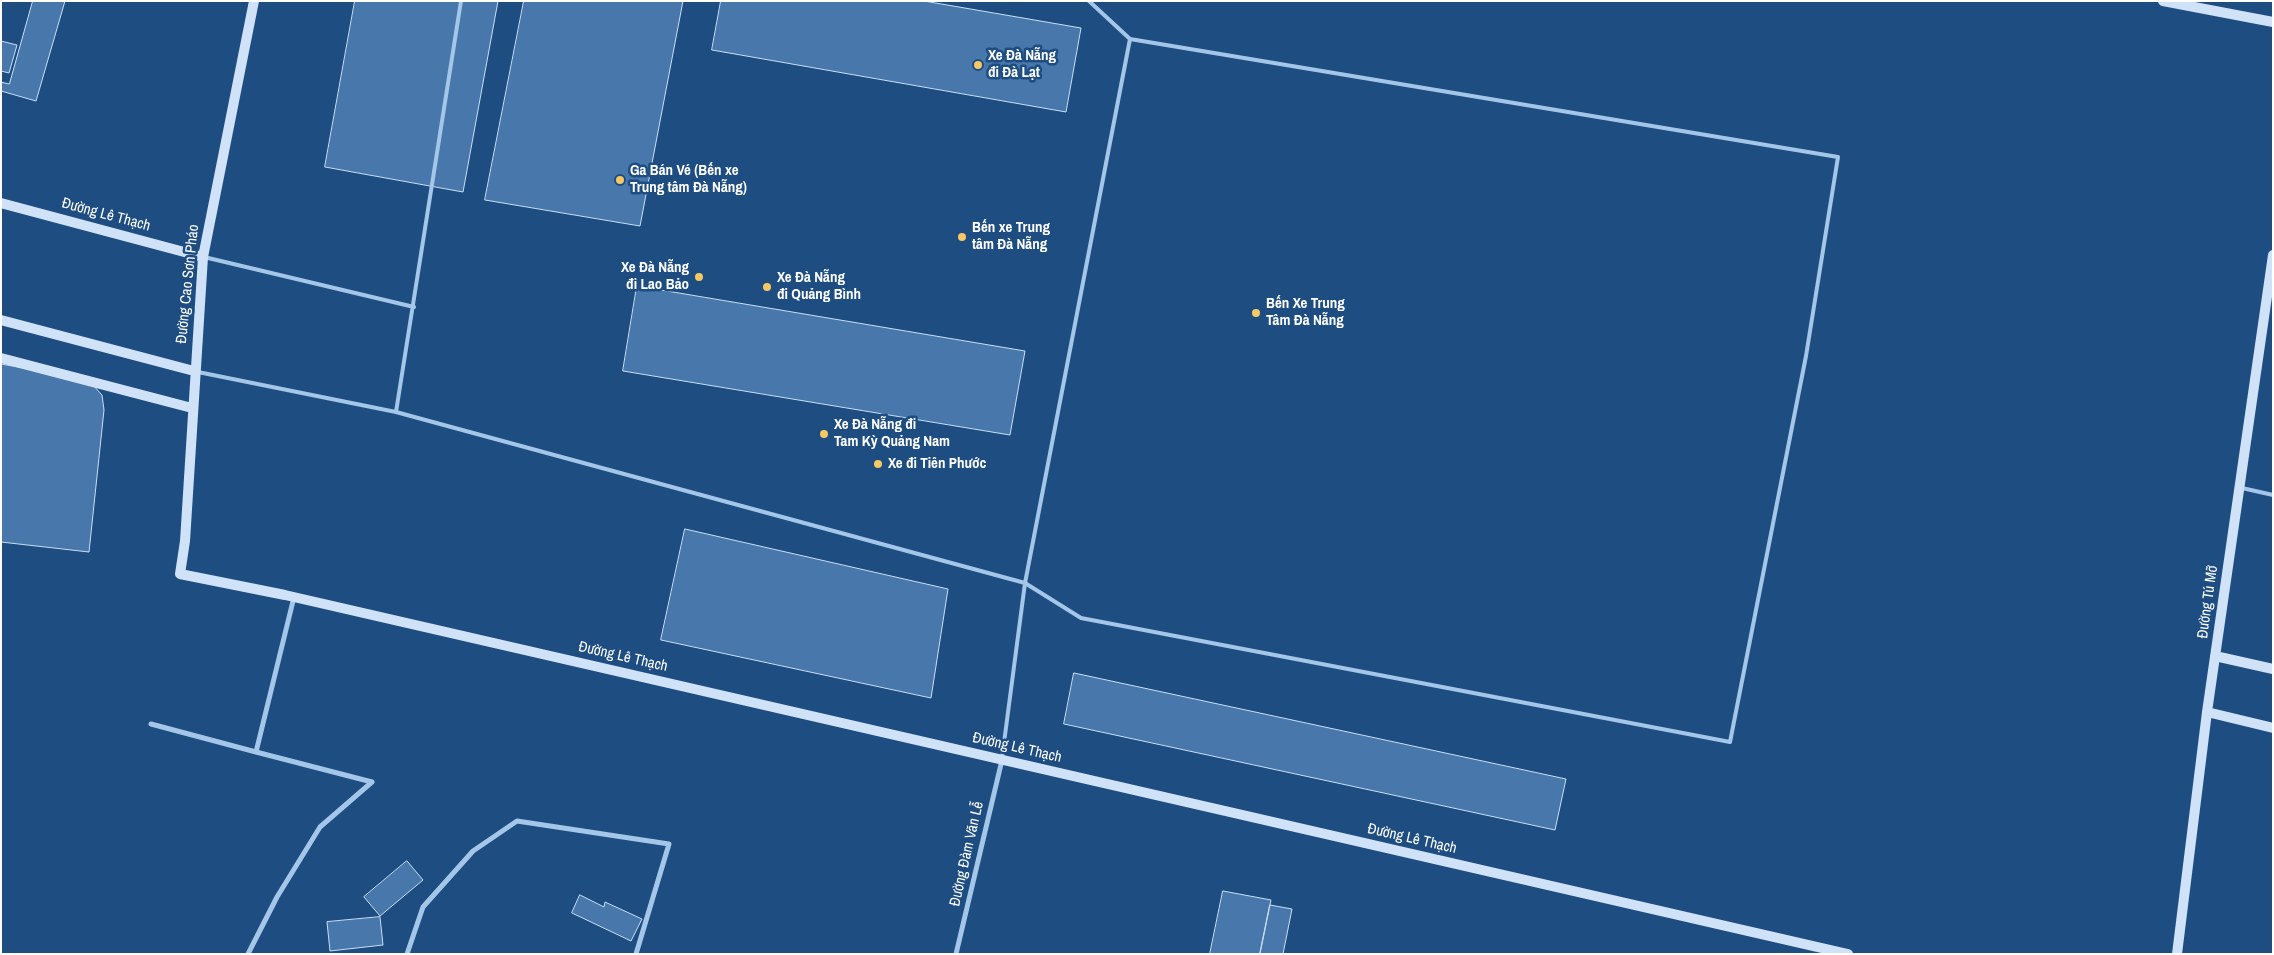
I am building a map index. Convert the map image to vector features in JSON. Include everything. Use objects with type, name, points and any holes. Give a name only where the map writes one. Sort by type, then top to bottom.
[{"type":"street","name":"Đường Cao Sơn Pháo","points":[[180,574],[185,541],[194,371],[203,256],[254,1]]},
{"type":"street","points":[[2162,1],[2273,22]]},
{"type":"street","name":"Đường Lê Thạch","points":[[1,203],[203,256]]},
{"type":"street","name":"Đường Tú Mỡ","points":[[2177,954],[2207,712],[2273,256]]},
{"type":"street","points":[[1,320],[194,371]]},
{"type":"street","points":[[1,358],[192,408]]},
{"type":"street","name":"Đường Lê Thạch","points":[[180,574],[294,597],[1848,954]]},
{"type":"street","points":[[256,752],[294,597]]},
{"type":"street","points":[[2215,656],[2273,669]]},
{"type":"street","points":[[2207,712],[2273,728]]},
{"type":"street","points":[[151,724],[372,782],[320,827],[277,897],[248,954]]},
{"type":"street","name":"Đường Đàm Văn Lễ","points":[[956,954],[1002,760]]},
{"type":"street","points":[[407,954],[423,907],[473,851],[516,821],[669,844],[636,954]]},
{"type":"lane","points":[[396,412],[461,1]]},
{"type":"lane","points":[[194,371],[396,412],[1025,583],[1081,618],[1730,742],[1806,356],[1838,156],[1130,39],[1089,1]]},
{"type":"lane","points":[[1002,760],[1025,583],[1130,39]]},
{"type":"lane","points":[[203,256],[414,307]]},
{"type":"lane","points":[[2239,488],[2273,495]]},
{"type":"building","points":[[33,1],[65,1],[36,101],[1,91],[1,82],[9,84]]},
{"type":"building","points":[[355,1],[498,1],[463,192],[325,167]]},
{"type":"building","points":[[524,1],[683,1],[640,226],[485,200]]},
{"type":"building","points":[[721,1],[924,1],[1081,28],[1066,112],[712,50]]},
{"type":"building","points":[[1,41],[17,45],[9,73],[1,71]]},
{"type":"building","points":[[637,286],[1025,351],[1010,435],[623,371]]},
{"type":"building","points":[[1,364],[57,374],[92,384],[102,395],[104,410],[89,552],[1,542]]},
{"type":"building","points":[[685,529],[948,589],[931,698],[661,640]]},
{"type":"building","points":[[1074,673],[1566,779],[1555,830],[1064,724]]},
{"type":"building","points":[[407,861],[423,880],[380,916],[364,897]]},
{"type":"building","points":[[1223,891],[1271,900],[1260,954],[1210,954]]},
{"type":"building","points":[[580,895],[604,907],[605,902],[642,919],[631,941],[572,913]]},
{"type":"building","points":[[1270,905],[1292,909],[1283,954],[1260,954]]},
{"type":"building","points":[[380,917],[383,945],[330,951],[327,922]]},
{"type":"place","name":"Xe Đà Nẵng đi Đà Lạt","points":[[978,65]]},
{"type":"place","name":"Ga Bán Vé (Bến xe Trung tâm Đà Nẵng)","points":[[620,180]]},
{"type":"place","name":"Bến xe Trung tâm Đà Nẵng","points":[[962,237]]},
{"type":"place","name":"Xe Đà Nẵng đi Lao Bảo","points":[[699,277]]},
{"type":"place","name":"Xe Đà Nẵng đi Quảng Bình","points":[[767,287]]},
{"type":"place","name":"Bến Xe Trung Tâm Đà Nẵng","points":[[1256,313]]},
{"type":"place","name":"Xe Đà Nẵng đi Tam Kỳ Quảng Nam","points":[[824,434]]},
{"type":"place","name":"Xe đi Tiên Phước","points":[[878,464]]}]
